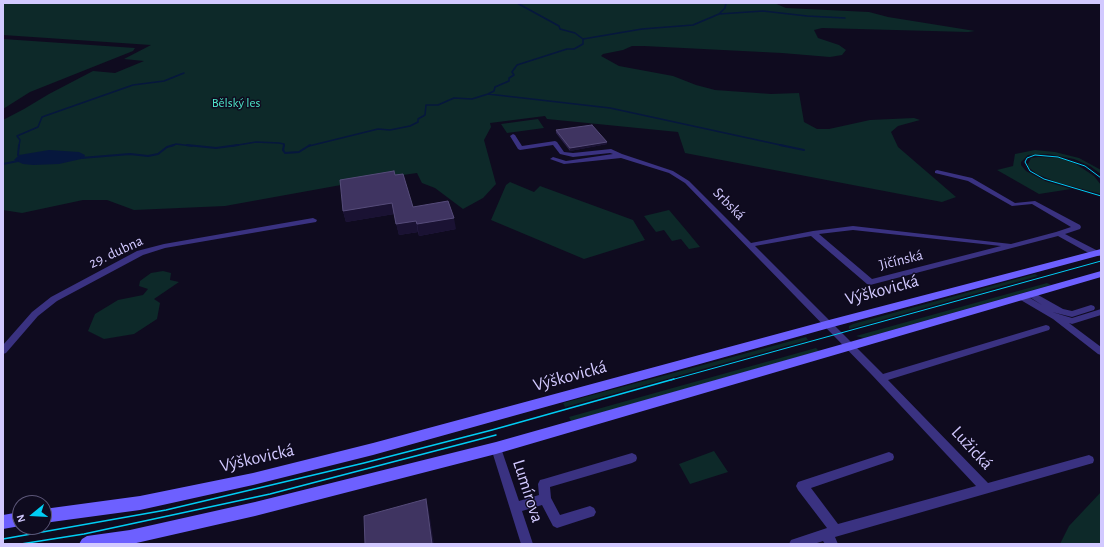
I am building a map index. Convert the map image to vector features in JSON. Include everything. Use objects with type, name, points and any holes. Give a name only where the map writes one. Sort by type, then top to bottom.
[{"type":"street","points":[[513,136],[520,148],[555,143],[562,153],[574,155],[612,150],[621,156]]},
{"type":"street","name":"Srbská","points":[[552,159],[566,163],[621,156],[670,172],[687,182],[841,336]]},
{"type":"street","name":"Jičínská","points":[[813,233],[870,282],[1059,234],[1077,227],[1033,202],[1014,205],[970,179],[937,172]]},
{"type":"street","name":"29. dubna","points":[[3,351],[35,314],[54,299],[140,253],[164,246],[313,220]]},
{"type":"street","name":"Jičínská","points":[[751,245],[813,233],[853,228],[1012,245]]},
{"type":"street","points":[[1059,234],[1099,253]]},
{"type":"street","name":"Výškovická","points":[[52,515],[140,503],[253,479],[551,401],[828,324],[1099,253]]},
{"type":"street","points":[[87,544],[130,537],[255,509],[496,448],[852,348],[1101,274]]},
{"type":"street","points":[[1026,296],[1061,312],[1072,314],[1091,308]]},
{"type":"street","points":[[1026,296],[1101,352]]},
{"type":"street","points":[[1053,316],[1072,321],[1101,312]]},
{"type":"street","points":[[881,378],[1046,328]]},
{"type":"street","name":"Lužická","points":[[796,544],[831,536],[986,489],[841,336]]},
{"type":"street","name":"Lumírova","points":[[496,448],[527,544]]},
{"type":"street","points":[[831,536],[802,486],[889,457]]},
{"type":"street","points":[[590,512],[557,522],[545,499],[544,484],[632,458]]},
{"type":"street","points":[[986,489],[1089,460]]},
{"type":"street","points":[[515,507],[545,499]]},
{"type":"green space","name":"Bělský les","points":[[3,3],[774,3],[786,8],[869,12],[888,17],[975,31],[822,28],[814,30],[818,38],[839,45],[846,50],[842,55],[830,57],[644,46],[632,46],[623,50],[603,54],[601,56],[619,66],[673,76],[696,85],[715,90],[771,94],[799,93],[804,122],[817,129],[829,129],[870,120],[914,118],[920,120],[898,126],[891,132],[898,147],[956,197],[942,202],[685,153],[678,132],[547,119],[545,116],[490,123],[491,127],[484,140],[496,184],[483,198],[463,209],[435,188],[422,183],[417,173],[374,179],[225,206],[134,210],[107,200],[83,200],[22,213],[3,210],[3,120],[93,71],[115,73],[144,61],[124,59],[151,45],[3,35]]},
{"type":"green space","points":[[3,39],[135,48],[133,51],[30,92],[3,109]]},
{"type":"green space","points":[[538,119],[544,128],[507,133],[501,124]]},
{"type":"green space","points":[[1035,150],[1055,152],[1079,158],[1101,170],[1101,174],[1090,166],[1074,159],[1048,154],[1028,155],[1021,162],[1021,165],[1026,171],[1045,181],[1071,189],[1039,194],[997,170],[1013,166],[1015,154]]},
{"type":"green space","points":[[1031,158],[1060,158],[1076,164],[1094,176],[1101,185],[1101,194],[1056,182],[1037,174],[1028,167],[1028,164]]},
{"type":"green space","points":[[510,182],[534,192],[540,186],[633,220],[645,240],[584,259],[491,220],[506,185]]},
{"type":"green space","points":[[669,210],[700,247],[689,249],[681,239],[672,241],[664,230],[656,232],[644,216]]},
{"type":"green space","points":[[163,271],[171,273],[170,280],[179,282],[154,299],[160,303],[157,319],[134,334],[104,339],[88,331],[95,314],[118,300],[143,295],[148,289],[139,286],[140,281],[151,273]]},
{"type":"green space","points":[[1035,274],[1038,276],[849,329],[849,326],[853,324]]},
{"type":"green space","points":[[1047,283],[1051,285],[864,338],[856,336]]},
{"type":"green space","points":[[806,337],[808,340],[565,407],[563,403]]},
{"type":"green space","points":[[816,348],[819,351],[657,397],[571,421],[569,417]]},
{"type":"green space","points":[[714,451],[728,472],[690,484],[679,464]]},
{"type":"green space","points":[[1101,492],[1101,544],[1060,544],[1069,526]]},
{"type":"water","points":[[49,150],[79,152],[85,155],[84,158],[59,164],[33,165],[23,164],[14,160],[19,155]]},
{"type":"building","points":[[592,125],[607,142],[570,148],[556,130]]},
{"type":"building","points":[[394,171],[395,175],[403,174],[413,207],[448,201],[454,218],[417,224],[416,221],[396,224],[392,203],[343,211],[340,180]]},
{"type":"building","points":[[426,499],[432,544],[365,544],[364,516]]},
{"type":"waterway","points":[[517,3],[559,26],[560,29],[575,33],[583,39]]},
{"type":"waterway","points":[[719,14],[725,8],[726,3]]},
{"type":"waterway","points":[[719,14],[763,11],[807,16],[845,18]]},
{"type":"waterway","points":[[583,39],[642,29],[693,25],[719,14]]},
{"type":"waterway","points":[[488,94],[494,91],[495,87],[509,81],[509,78],[514,75],[512,72],[517,65],[567,49],[574,49],[583,44],[583,39]]},
{"type":"waterway","points":[[19,146],[20,140],[17,136],[38,127],[42,117],[133,85],[164,81],[184,73]]},
{"type":"waterway","points":[[309,146],[378,129],[390,130],[410,126],[418,122],[418,119],[425,115],[426,105],[438,105],[454,98],[472,99],[488,94]]},
{"type":"waterway","points":[[488,94],[610,108],[785,146]]},
{"type":"waterway","points":[[238,145],[256,142],[279,143],[284,145]]},
{"type":"waterway","points":[[172,146],[176,144],[192,146]]},
{"type":"waterway","points":[[18,155],[19,145]]},
{"type":"waterway","points":[[187,145],[216,148],[238,145]]},
{"type":"waterway","points":[[232,146],[238,145]]},
{"type":"waterway","points":[[284,145],[283,150],[285,153],[299,152],[310,145]]},
{"type":"waterway","points":[[780,145],[804,150]]},
{"type":"waterway","points":[[81,158],[130,154],[148,156],[158,154],[167,147],[172,146]]},
{"type":"waterway","points":[[3,164],[18,161]]},
{"type":"tram line","points":[[1101,178],[1085,166],[1058,157],[1035,155],[1027,158],[1025,162],[1030,171],[1044,179],[1101,196]]},
{"type":"tram line","points":[[671,380],[1101,261]]},
{"type":"tram line","points":[[3,539],[166,510],[364,463],[492,430],[674,379]]},
{"type":"tram line","points":[[21,544],[84,534],[270,494],[496,435]]}]
